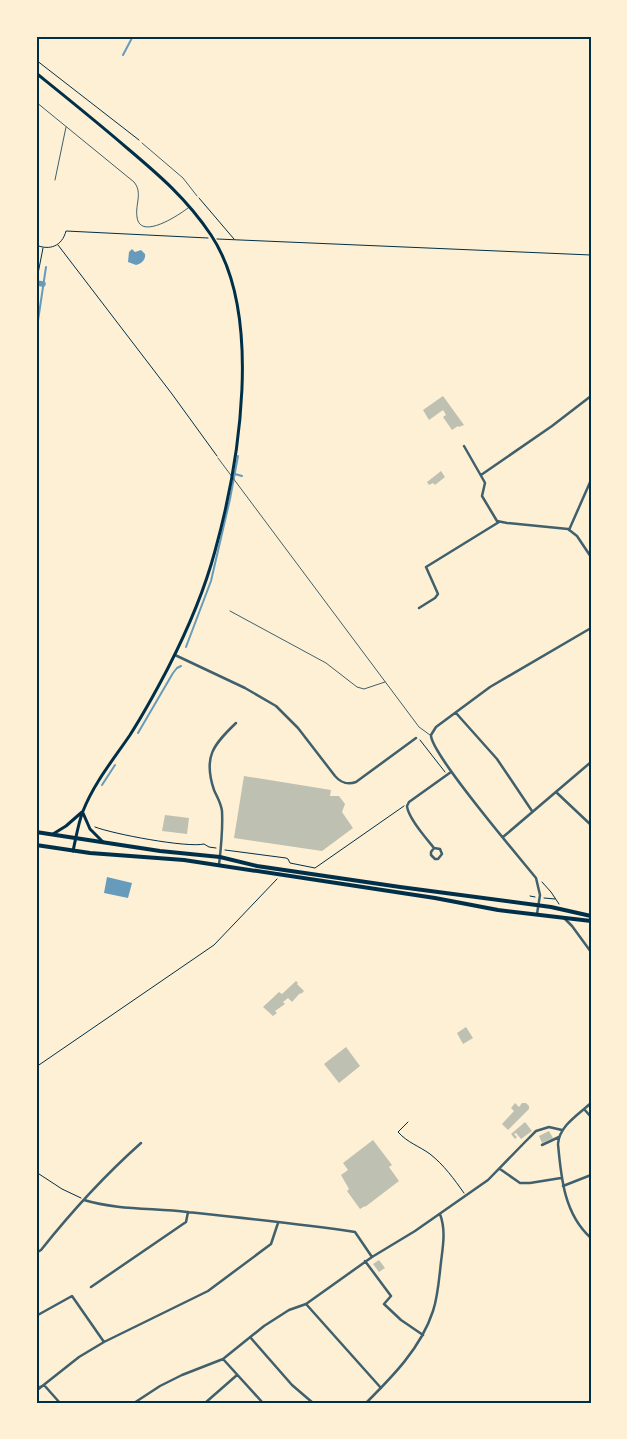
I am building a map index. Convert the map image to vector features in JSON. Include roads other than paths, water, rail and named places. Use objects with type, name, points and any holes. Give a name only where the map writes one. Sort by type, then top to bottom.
[{"type":"main road","points":[[36,73],[159,174],[190,206],[209,231],[219,248],[231,279],[239,316],[242,364],[240,413],[232,476],[215,552],[192,618],[174,655],[144,711],[96,784],[83,812],[73,851]]},
{"type":"main road","points":[[83,812],[90,830],[102,842]]},
{"type":"main road","points":[[52,834],[66,826],[83,812]]},
{"type":"main road","points":[[36,832],[75,839],[220,857],[310,874],[539,906],[591,916]]},
{"type":"main road","points":[[36,846],[219,865],[435,898],[498,910],[591,921]]},
{"type":"street","points":[[481,475],[552,426],[591,396]]},
{"type":"street","points":[[464,446],[486,484],[482,496],[494,518],[499,522],[570,530],[578,536],[591,558]]},
{"type":"street","points":[[570,530],[591,480]]},
{"type":"street","points":[[419,608],[438,594],[438,590],[426,567],[499,522]]},
{"type":"street","points":[[538,914],[540,895],[536,878],[452,772],[432,744],[431,735],[436,728],[490,688],[591,628]]},
{"type":"street","points":[[174,655],[245,688],[276,706],[298,728],[334,776],[344,784],[356,782],[417,737]]},
{"type":"street","points":[[456,713],[497,759],[532,811]]},
{"type":"street","points":[[219,865],[222,810],[211,778],[209,760],[216,744],[236,723]]},
{"type":"street","points":[[502,837],[591,762]]},
{"type":"street","points":[[434,848],[431,855],[438,859],[441,852],[440,849],[434,848],[406,808],[409,802],[452,772]]},
{"type":"street","points":[[556,792],[591,825]]},
{"type":"street","points":[[564,918],[591,952]]},
{"type":"street","points":[[542,1145],[558,1137],[562,1130],[591,1103]]},
{"type":"street","points":[[584,1109],[591,1117]]},
{"type":"street","points":[[134,1403],[175,1378],[223,1359],[288,1310],[306,1304],[365,1261],[440,1214],[488,1180],[536,1132],[549,1127],[562,1130]]},
{"type":"street","points":[[558,1137],[563,1186],[577,1224],[591,1238]]},
{"type":"street","points":[[36,1253],[41,1250],[73,1210],[112,1169],[141,1143]]},
{"type":"street","points":[[500,1169],[524,1184],[561,1178]]},
{"type":"street","points":[[563,1186],[591,1176]]},
{"type":"street","points":[[84,1200],[126,1207],[188,1212],[355,1232],[372,1257]]},
{"type":"street","points":[[91,1287],[186,1222],[188,1212]]},
{"type":"street","points":[[366,1403],[405,1360],[423,1334],[433,1311],[437,1295],[444,1231],[440,1214]]},
{"type":"street","points":[[36,1389],[44,1385],[79,1356],[208,1291],[271,1244],[278,1223]]},
{"type":"street","points":[[365,1261],[392,1296],[384,1304],[401,1320],[423,1334]]},
{"type":"street","points":[[36,1316],[72,1296],[104,1342]]},
{"type":"street","points":[[306,1304],[381,1388]]},
{"type":"street","points":[[250,1337],[292,1385],[313,1403]]},
{"type":"street","points":[[223,1359],[263,1403]]},
{"type":"street","points":[[205,1403],[237,1375]]},
{"type":"street","points":[[44,1385],[60,1403]]},
{"type":"lane","points":[[36,102],[124,172],[137,186],[139,189],[137,218],[143,225],[165,224],[190,206]]},
{"type":"lane","points":[[55,180],[66,126]]},
{"type":"lane","points":[[142,142],[184,178],[197,196]]},
{"type":"lane","points":[[218,458],[420,727],[431,735]]},
{"type":"lane","points":[[230,611],[326,663],[357,688],[364,689],[386,682]]},
{"type":"water","points":[[132,249],[135,252],[141,250],[145,254],[144,260],[140,264],[136,265],[128,262],[129,252]]},
{"type":"water","points":[[107,877],[132,883],[128,898],[104,893]]},
{"type":"waterway","points":[[123,55],[133,36]]},
{"type":"waterway","points":[[36,334],[46,267]]},
{"type":"waterway","points":[[36,283],[43,284]]},
{"type":"waterway","points":[[186,647],[211,581],[238,456]]},
{"type":"waterway","points":[[235,474],[242,476]]},
{"type":"waterway","points":[[138,733],[173,673],[181,666]]},
{"type":"waterway","points":[[102,785],[115,765]]}]
